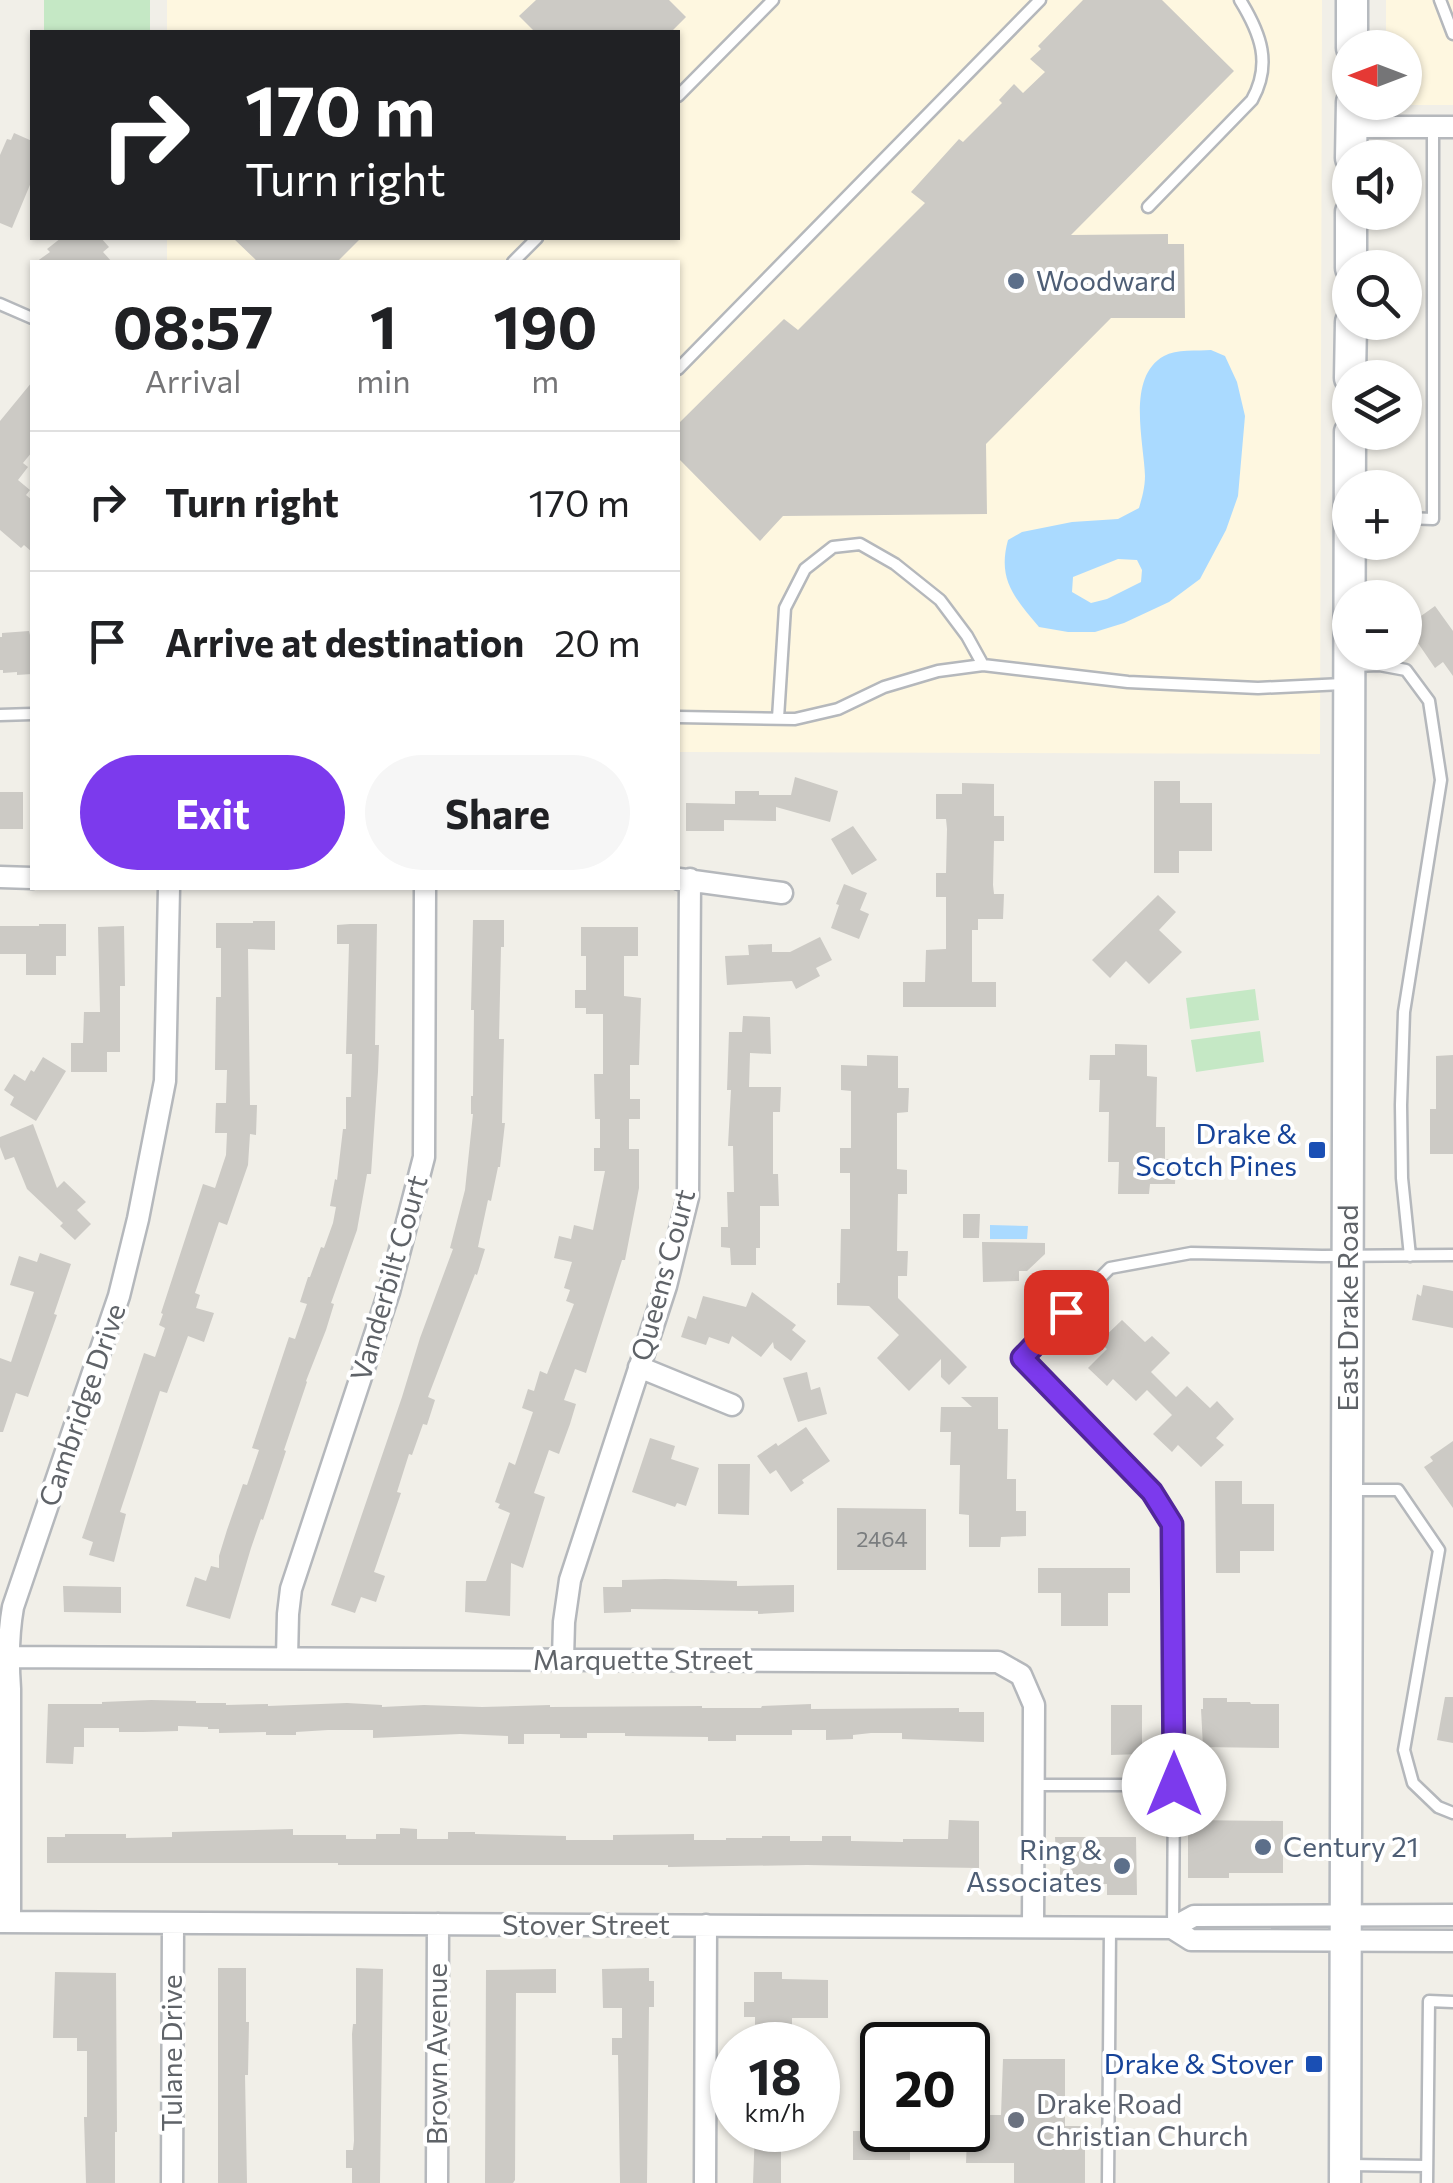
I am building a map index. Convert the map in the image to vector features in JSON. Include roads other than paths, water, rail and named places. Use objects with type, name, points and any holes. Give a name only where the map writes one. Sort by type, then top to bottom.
[{"type":"main road","points":[[1352,0],[1352,30]]},
{"type":"main road","name":"East Drake Road","points":[[1345,2174],[1350,560]]},
{"type":"street","points":[[1351,129],[1446,126]]},
{"type":"street","points":[[0,878],[30,878]]},
{"type":"street","points":[[684,879],[782,892]]},
{"type":"street","name":"Queens Court","points":[[564,1660],[570,1580],[666,1286],[688,1197],[684,879]]},
{"type":"street","name":"Cambridge Drive","points":[[5,1922],[10,1689],[4,1657],[13,1607],[119,1296],[138,1219],[165,1081],[170,890]]},
{"type":"street","name":"Vanderbilt Court","points":[[287,1658],[291,1589],[389,1292],[424,1157],[425,890]]},
{"type":"street","points":[[639,1367],[732,1405]]},
{"type":"street","name":"Marquette Street","points":[[4,1657],[998,1662],[1021,1675],[1034,1705],[1032,1927]]},
{"type":"street","name":"Stover Street","points":[[5,1922],[1172,1928],[1191,1940],[1453,1915]]},
{"type":"street","name":"Tulane Drive","points":[[172,2183],[173,1923]]},
{"type":"street","name":"Brown Avenue","points":[[437,2183],[438,1924]]},
{"type":"street","points":[[706,1925],[706,2183]]},
{"type":"street","name":"Stover Street","points":[[1346,1928],[1453,1941]]},
{"type":"lane","points":[[680,94],[772,0]]},
{"type":"lane","points":[[680,368],[1040,0]]},
{"type":"lane","points":[[1148,207],[1252,100],[1260,86],[1265,64],[1250,17],[1240,0]]},
{"type":"lane","points":[[1440,0],[1453,34]]},
{"type":"lane","points":[[1422,519],[1433,519],[1446,126]]},
{"type":"lane","points":[[515,260],[536,240]]},
{"type":"lane","points":[[0,304],[30,317]]},
{"type":"lane","points":[[778,718],[785,608],[805,569],[833,547],[860,544],[925,588],[940,600],[983,665]]},
{"type":"lane","points":[[680,716],[795,719],[838,709],[884,687],[983,665],[1128,682],[1258,688],[1350,675],[1379,665],[1406,670],[1429,701],[1441,780],[1404,1012],[1402,1178],[1410,1256]]},
{"type":"lane","points":[[0,715],[30,714]]},
{"type":"lane","points":[[1172,1928],[1172,1524],[1152,1492],[1022,1358],[1110,1268],[1191,1253],[1453,1256]]},
{"type":"lane","points":[[1348,1490],[1398,1490],[1439,1550],[1404,1750],[1413,1783],[1438,1807],[1453,1813]]},
{"type":"lane","points":[[1033,1785],[1174,1785]]},
{"type":"lane","points":[[1108,2183],[1110,1928]]},
{"type":"lane","points":[[1427,2183],[1429,2001],[1453,2002]]},
{"type":"lane","points":[[1345,2174],[1427,2166]]},
{"type":"water","points":[[1211,350],[1225,356],[1237,382],[1245,416],[1238,496],[1226,530],[1200,579],[1169,602],[1095,632],[1039,627],[1010,588],[1005,566],[1008,540],[1022,532],[1072,522],[1118,519],[1139,508],[1145,480],[1140,411],[1145,379],[1164,356]],"holes":[[[1118,559],[1137,560],[1142,570],[1141,582],[1107,599],[1091,603],[1072,592],[1073,577]]]},
{"type":"water","points":[[990,1225],[1028,1226],[1027,1239],[990,1239]]},
{"type":"place","name":"Woodward","points":[[1016,281]]},
{"type":"place","name":"Drake & Scotch Pines","points":[[1317,1150]]},
{"type":"place","name":"Century 21","points":[[1263,1847]]},
{"type":"place","name":"Ring & Associates","points":[[1122,1866]]},
{"type":"place","name":"Drake & Stover","points":[[1314,2064]]},
{"type":"place","name":"Drake Road Christian Church","points":[[1016,2120]]}]
